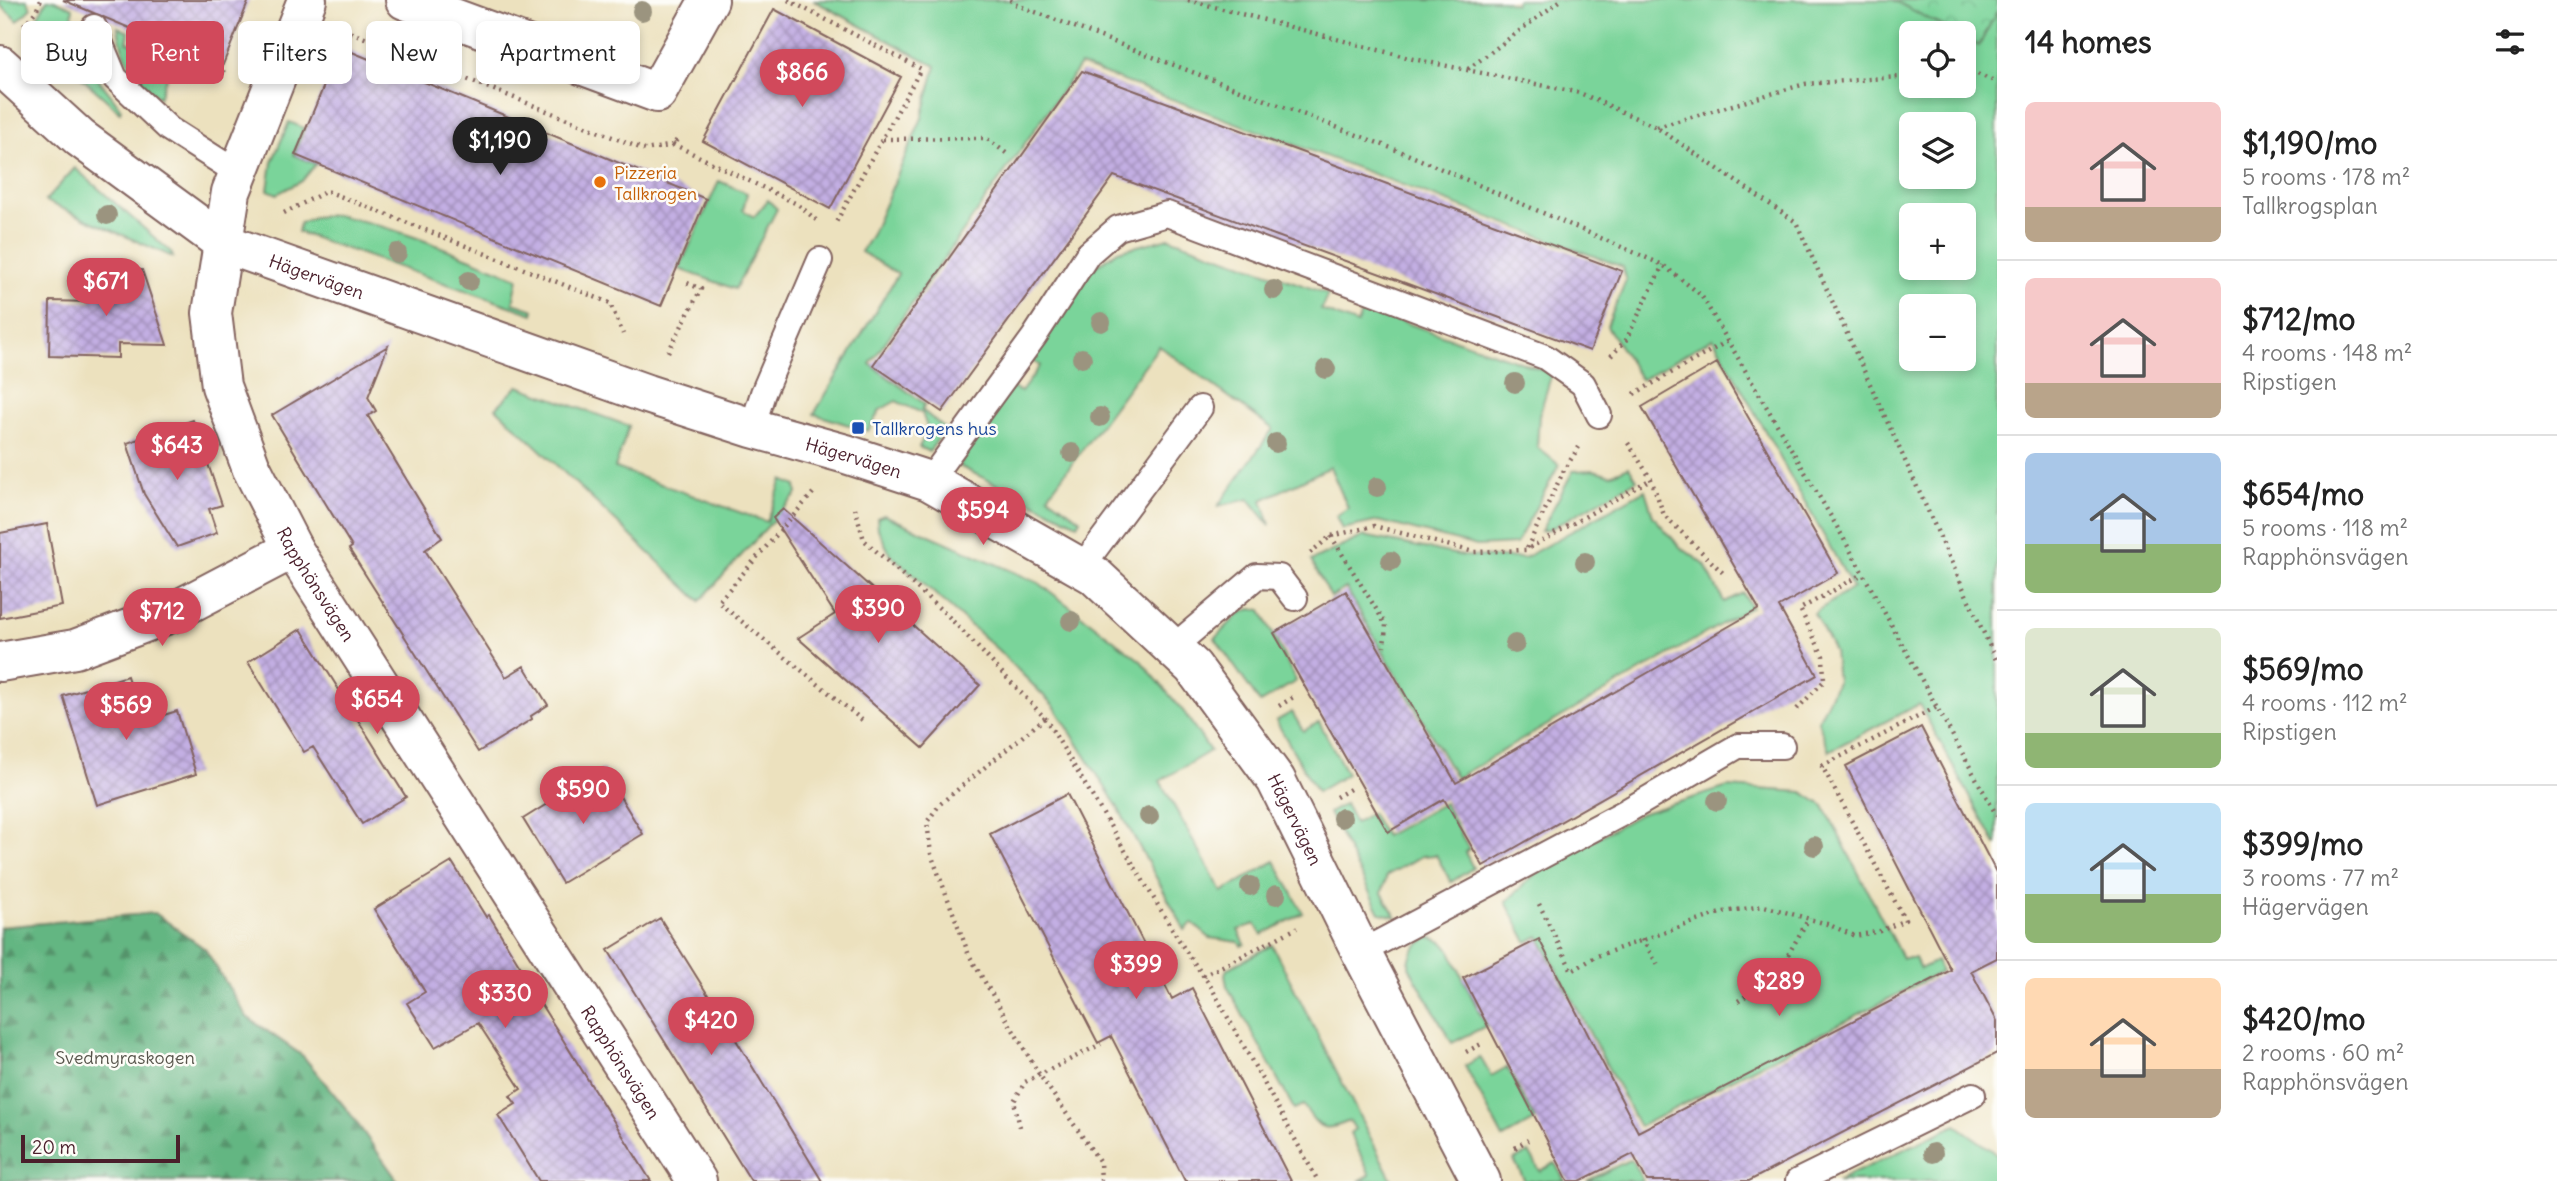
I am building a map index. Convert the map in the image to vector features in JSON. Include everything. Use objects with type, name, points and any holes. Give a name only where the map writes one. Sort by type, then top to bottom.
[{"type":"street","name":"Rapphönsvägen","points":[[307,0],[231,191],[212,313],[221,386],[251,467],[293,549],[697,1181]]},
{"type":"street","points":[[405,0],[657,93],[709,0]]},
{"type":"street","name":"Hägervägen","points":[[9,48],[80,138],[223,243],[647,394],[929,481],[1094,575],[1194,667],[1276,780],[1361,952],[1481,1181]]},
{"type":"street","points":[[0,662],[75,649],[171,613],[293,549]]},
{"type":"lane","points":[[112,71],[115,78],[169,129],[238,173]]},
{"type":"lane","points":[[929,481],[1034,337],[1088,254],[1118,228],[1167,214],[1545,357],[1583,384],[1599,415]]},
{"type":"lane","points":[[751,428],[763,393],[820,260]]},
{"type":"lane","points":[[1081,568],[1200,408]]},
{"type":"lane","points":[[1172,648],[1257,576],[1279,577],[1295,598]]},
{"type":"lane","points":[[1361,952],[1625,812],[1738,746],[1782,746]]},
{"type":"lane","points":[[1798,1181],[1973,1095]]},
{"type":"path","points":[[9,48],[41,0]]},
{"type":"path","points":[[788,0],[921,69],[828,237],[820,260]]},
{"type":"path","points":[[1010,0],[1017,5],[1407,154],[1663,265],[1701,295],[1863,574],[1997,816]]},
{"type":"path","points":[[1188,0],[1413,59],[1580,93],[1656,127],[1796,222],[1997,663]]},
{"type":"path","points":[[1467,70],[1561,0]]},
{"type":"path","points":[[224,72],[271,91]]},
{"type":"path","points":[[1976,74],[1997,82]]},
{"type":"path","points":[[1656,127],[1805,84],[1899,77]]},
{"type":"path","points":[[657,93],[674,145],[799,205],[820,223],[828,237]]},
{"type":"path","points":[[883,139],[986,138],[1010,156]]},
{"type":"path","points":[[223,243],[327,191],[610,303],[647,394]]},
{"type":"path","points":[[1583,384],[1626,340],[1663,265]]},
{"type":"path","points":[[647,394],[701,289],[687,283]]},
{"type":"path","points":[[1526,550],[1564,470],[1599,415],[1728,341]]},
{"type":"path","points":[[1599,415],[1628,442],[1651,479],[1664,515],[1723,573]]},
{"type":"path","points":[[853,457],[855,509],[864,541],[949,617],[1045,718],[1203,976],[1318,1181]]},
{"type":"path","points":[[853,457],[718,603],[862,720]]},
{"type":"path","points":[[1279,577],[1331,536],[1374,527],[1474,552],[1526,550],[1651,479]]},
{"type":"path","points":[[1331,536],[1386,625],[1384,647]]},
{"type":"path","points":[[1521,867],[1572,971],[1597,956],[1723,912],[1764,906],[1809,918],[1855,936],[1880,931],[1905,920],[1822,766],[1782,746],[1799,705],[1824,681],[1823,656],[1800,609],[1863,574]]},
{"type":"path","points":[[1822,766],[1937,707]]},
{"type":"path","points":[[1045,718],[940,804],[927,822],[931,854],[969,955],[1039,1074],[1100,1162],[1101,1181]]},
{"type":"path","points":[[1203,976],[1338,906]]},
{"type":"path","points":[[1738,1001],[1776,976],[1809,918]]},
{"type":"path","points":[[1642,939],[1659,967]]},
{"type":"path","points":[[1020,1127],[1014,1101],[1025,1082],[1101,1044]]},
{"type":"green space","points":[[0,0],[27,0],[31,8],[18,21],[0,5]]},
{"type":"green space","points":[[47,0],[73,8],[73,21],[35,21]]},
{"type":"green space","points":[[813,0],[1503,0],[1515,4],[1517,0],[1997,0],[1997,846],[1919,704],[1829,751],[1818,721],[1837,682],[1834,651],[1814,613],[1853,588],[1713,338],[1641,380],[1607,326],[1626,280],[1623,267],[1080,65],[870,364],[925,404],[922,410],[945,429],[929,452],[919,447],[928,430],[922,413],[896,401],[880,410],[868,431],[814,414],[898,274],[861,252],[872,234],[922,118],[936,66]]},
{"type":"green space","points":[[1893,0],[1997,0],[1997,11],[1979,46],[1976,44],[1976,21],[1932,21]]},
{"type":"green space","points":[[118,27],[126,31],[126,57]]},
{"type":"green space","points":[[89,84],[102,84],[121,109],[120,112]]},
{"type":"green space","points":[[145,84],[164,84],[159,98]]},
{"type":"green space","points":[[289,122],[304,128],[294,155],[316,164],[302,181],[277,194],[268,190],[272,162]]},
{"type":"green space","points":[[75,168],[171,252],[173,257],[45,201]]},
{"type":"green space","points":[[719,181],[747,193],[743,210],[754,217],[768,200],[777,209],[735,289],[679,269]]},
{"type":"green space","points":[[335,215],[405,234],[518,278],[513,303],[534,310],[533,314],[298,232],[300,223],[314,217]]},
{"type":"green space","points":[[1169,238],[1328,294],[1321,310],[1357,324],[1363,308],[1552,373],[1539,416],[1537,447],[1559,465],[1516,544],[1477,546],[1379,521],[1342,529],[1336,516],[1348,508],[1330,467],[1262,500],[1270,525],[1249,499],[1218,506],[1273,429],[1159,346],[1048,496],[1080,519],[1077,524],[959,466],[1011,387],[1021,392],[1040,366],[1030,358],[1090,270],[1118,251]]},
{"type":"green space","points":[[518,386],[629,426],[615,468],[767,522],[782,480],[796,486],[797,494],[700,601],[496,408]]},
{"type":"green space","points":[[1629,467],[1637,480],[1548,530],[1541,531],[1573,471],[1594,470],[1610,475]]},
{"type":"green space","points":[[1645,490],[1653,516],[1679,546],[1705,565],[1724,602],[1743,593],[1751,607],[1456,778],[1346,588],[1331,597],[1311,561],[1364,536],[1464,556],[1524,558]]},
{"type":"green space","points":[[884,515],[1039,583],[1141,661],[1184,712],[1210,751],[1160,781],[1222,892],[1275,861],[1303,913],[1262,935],[1255,924],[1238,930],[1245,944],[1241,946],[1238,942],[1210,938],[1192,923],[1185,930],[1117,806],[1054,706],[998,650],[890,554],[878,529],[877,518]]},
{"type":"green space","points":[[1251,609],[1261,610],[1296,681],[1260,703],[1215,638],[1240,613]]},
{"type":"green space","points":[[1292,712],[1303,731],[1319,722],[1347,774],[1317,792],[1276,721]]},
{"type":"green space","points":[[1728,787],[1802,792],[1824,806],[1902,958],[1915,958],[1920,969],[1936,961],[1941,972],[1639,1127],[1539,936],[1527,942],[1506,902],[1537,872],[1640,814]]},
{"type":"green space","points":[[1444,803],[1469,849],[1465,852],[1473,868],[1451,882],[1436,855],[1422,856],[1387,875],[1382,893],[1396,917],[1380,913],[1329,813],[1345,804],[1355,823],[1371,813],[1385,836]]},
{"type":"green space","name":"Svedmyraskogen","points":[[155,913],[205,949],[247,1017],[303,1056],[349,1112],[398,1181],[0,1181],[0,927]]},
{"type":"green space","points":[[1430,937],[1443,942],[1449,949],[1486,1026],[1452,1043],[1409,967],[1414,949]]},
{"type":"green space","points":[[1272,945],[1392,1180],[1359,1181],[1370,1175],[1350,1133],[1355,1129],[1350,1121],[1327,1128],[1318,1124],[1303,1105],[1294,1109],[1227,986],[1227,969]]},
{"type":"green space","points":[[1480,1057],[1491,1076],[1507,1067],[1535,1120],[1503,1138],[1465,1066]]},
{"type":"green space","points":[[1956,1125],[1997,1154],[1997,1181],[1837,1181]]},
{"type":"green space","points":[[1529,1152],[1540,1171],[1555,1163],[1565,1181],[1525,1181],[1514,1160]]},
{"type":"green space","points":[[1631,1159],[1643,1181],[1587,1181]]},
{"type":"building","points":[[63,0],[249,0],[241,21],[238,21],[224,62],[224,21],[126,21],[126,27]]},
{"type":"building","points":[[774,9],[901,77],[830,209],[703,141]]},
{"type":"building","points":[[352,52],[366,58],[366,84],[429,84],[706,199],[661,306],[295,155],[325,84],[352,84]]},
{"type":"building","points":[[1082,71],[1622,271],[1590,351],[1114,176],[942,412],[873,365]]},
{"type":"building","points":[[92,269],[142,270],[167,345],[118,344],[118,358],[49,356],[50,301],[91,302]]},
{"type":"building","points":[[388,346],[368,397],[376,411],[368,416],[442,538],[425,550],[506,677],[524,666],[548,705],[531,716],[532,719],[478,752],[349,549],[352,547],[272,415]]},
{"type":"building","points":[[1717,363],[1838,573],[1779,607],[1817,675],[1483,866],[1444,799],[1388,832],[1274,633],[1346,591],[1456,783],[1759,609],[1642,407]]},
{"type":"building","points":[[193,420],[222,505],[209,509],[217,533],[177,547],[144,494],[127,443]]},
{"type":"building","points":[[783,509],[980,685],[923,748],[798,638],[835,614],[773,518]]},
{"type":"building","points":[[47,524],[62,606],[0,618],[0,533]]},
{"type":"building","points":[[301,629],[406,797],[362,824],[313,747],[304,752],[248,662]]},
{"type":"building","points":[[127,676],[141,722],[177,711],[196,774],[97,805],[63,696]]},
{"type":"building","points":[[1921,727],[1997,874],[1997,958],[1971,971],[1997,1021],[1997,1053],[1749,1181],[1647,1181],[1633,1154],[1580,1181],[1568,1181],[1463,978],[1539,939],[1638,1132],[1951,970],[1846,766]]},
{"type":"building","points":[[603,769],[643,834],[562,883],[523,819]]},
{"type":"building","points":[[1067,794],[1172,999],[1192,988],[1291,1181],[1185,1181],[1111,1036],[1098,1043],[990,834]]},
{"type":"building","points":[[452,862],[486,917],[489,915],[534,989],[532,990],[651,1181],[539,1181],[498,1115],[516,1104],[510,1096],[521,1089],[478,1023],[435,1047],[407,1003],[425,992],[374,909]]},
{"type":"building","points":[[660,918],[822,1181],[751,1181],[608,950]]},
{"type":"place","name":"Pizzeria Tallkrogen","points":[[600,182]]},
{"type":"place","name":"Tallkrogens hus","points":[[858,428]]}]
